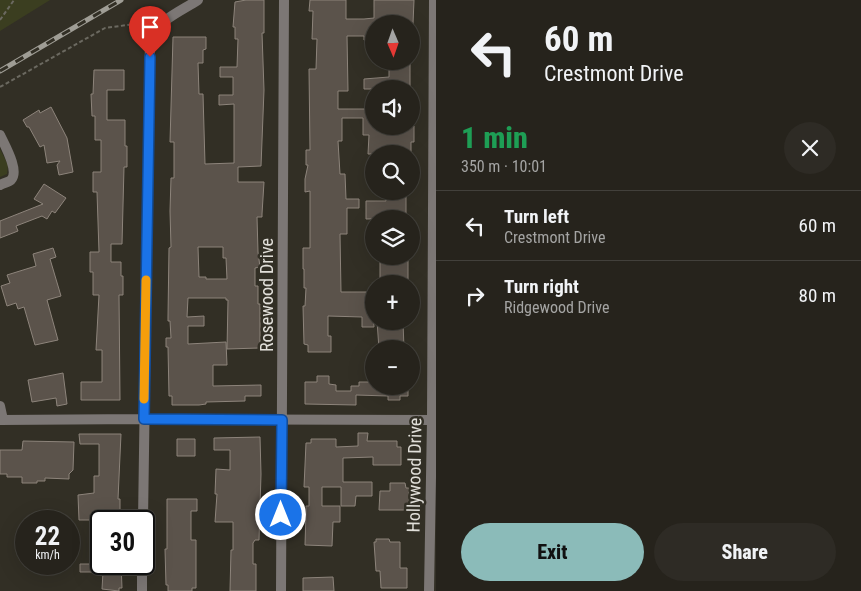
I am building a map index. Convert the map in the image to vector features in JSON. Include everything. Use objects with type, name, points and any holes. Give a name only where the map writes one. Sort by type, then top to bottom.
[{"type":"street","points":[[143,510],[150,38],[154,30],[166,20],[198,0]]},
{"type":"street","name":"Rosewood Drive","points":[[281,591],[284,0]]},
{"type":"street","name":"Hollywood Drive","points":[[428,591],[434,420],[434,0]]},
{"type":"street","points":[[0,135],[13,162],[14,176],[10,181],[0,184]]},
{"type":"street","points":[[0,406],[2,420],[434,420]]},
{"type":"street","points":[[142,575],[142,591]]},
{"type":"path","points":[[0,20],[14,0]]},
{"type":"path","points":[[0,87],[105,28],[135,24],[150,38]]},
{"type":"green space","points":[[0,0],[50,0],[0,31]]},
{"type":"green space","points":[[0,149],[8,165],[7,174],[0,177]]},
{"type":"building","points":[[264,0],[264,33],[262,33],[264,90],[261,166],[238,167],[238,182],[264,182],[262,217],[257,217],[260,267],[255,268],[255,286],[258,286],[258,304],[260,304],[260,348],[227,349],[228,300],[226,298],[188,298],[187,317],[204,316],[204,326],[188,326],[188,344],[226,342],[227,365],[213,365],[213,386],[261,385],[261,396],[245,396],[245,401],[172,405],[172,396],[169,396],[168,347],[166,347],[166,338],[171,338],[168,317],[171,178],[174,178],[174,142],[170,142],[173,37],[206,37],[203,63],[198,63],[199,94],[203,94],[205,164],[234,163],[234,104],[219,105],[219,95],[233,95],[233,77],[220,77],[220,67],[237,67],[238,39],[235,39],[235,27],[233,27],[235,2]],"holes":[[[198,247],[223,247],[223,258],[226,258],[227,279],[199,277]]]},
{"type":"building","points":[[310,0],[346,0],[346,19],[365,19],[365,40],[364,36],[347,36],[348,91],[338,91],[338,109],[365,109],[365,135],[363,135],[363,118],[342,118],[342,141],[338,141],[340,174],[345,174],[346,199],[359,199],[359,208],[347,208],[347,234],[340,234],[341,292],[365,292],[365,327],[362,327],[362,317],[328,316],[328,336],[331,336],[331,352],[308,352],[308,345],[304,344],[303,306],[305,306],[306,288],[304,288],[303,248],[310,248],[310,191],[305,192],[308,165],[306,165],[306,150],[310,150],[309,69],[316,69],[317,39],[312,39],[313,11],[309,11]]},
{"type":"building","points":[[374,0],[414,0],[413,15],[374,15]]},
{"type":"building","points":[[94,70],[124,70],[124,90],[107,90],[107,120],[125,120],[125,146],[127,146],[127,167],[124,167],[122,244],[111,244],[111,262],[121,262],[121,276],[123,276],[123,295],[119,295],[120,400],[81,400],[81,382],[102,382],[102,350],[96,350],[99,295],[93,295],[93,272],[90,272],[90,252],[99,252],[97,192],[93,192],[93,172],[101,172],[101,140],[95,140],[95,116],[92,116],[91,94],[93,94]]},
{"type":"building","points":[[389,70],[410,70],[410,80],[365,80],[364,89],[364,79],[389,77]]},
{"type":"building","points":[[51,107],[67,138],[73,172],[59,175],[57,165],[60,161],[47,163],[44,145],[40,147],[23,120],[39,110],[40,113]]},
{"type":"building","points":[[369,135],[414,135],[414,142],[411,142],[411,145],[368,145]]},
{"type":"building","points":[[44,184],[66,198],[55,213],[52,211],[47,219],[42,216],[16,226],[18,231],[0,238],[0,221],[43,204],[34,199]]},
{"type":"building","points":[[406,200],[406,210],[366,210],[366,201]]},
{"type":"building","points":[[53,248],[56,257],[50,259],[61,296],[47,300],[58,340],[35,345],[24,307],[18,309],[16,303],[7,306],[1,286],[10,283],[7,275],[36,266],[33,254]]},
{"type":"building","points":[[380,265],[408,265],[408,275],[380,275]]},
{"type":"building","points":[[378,330],[403,330],[404,340],[378,340]]},
{"type":"building","points":[[63,373],[67,404],[57,406],[56,398],[32,402],[28,380]]},
{"type":"building","points":[[317,376],[329,376],[329,384],[336,385],[336,391],[351,391],[351,386],[359,386],[359,382],[365,382],[365,395],[408,396],[400,396],[400,400],[388,400],[388,396],[356,395],[356,405],[305,404],[305,382],[317,382]]},
{"type":"building","points":[[358,433],[368,433],[367,441],[397,441],[397,447],[401,447],[401,465],[373,465],[373,457],[343,458],[343,482],[372,482],[372,496],[356,496],[355,506],[341,506],[341,487],[322,487],[322,506],[340,506],[340,522],[333,522],[332,546],[305,545],[306,506],[309,506],[309,487],[304,487],[306,443],[311,443],[311,439],[336,439],[336,447],[358,446]]},
{"type":"building","points":[[79,434],[121,434],[118,499],[120,499],[120,510],[90,510],[90,520],[80,520],[78,495],[94,493],[94,476],[99,476],[99,444],[80,444]]},
{"type":"building","points":[[260,437],[259,540],[255,540],[253,543],[253,564],[256,564],[256,591],[230,591],[233,522],[215,522],[217,494],[215,494],[216,469],[230,470],[230,450],[214,450],[214,438]]},
{"type":"building","points":[[177,439],[195,439],[195,456],[177,456]]},
{"type":"building","points":[[23,441],[74,442],[73,470],[69,474],[69,479],[45,478],[45,481],[37,481],[37,483],[22,483],[22,477],[7,477],[7,474],[0,474],[0,450],[22,450]]},
{"type":"building","points":[[390,483],[405,483],[406,488],[409,488],[409,510],[379,510],[380,491],[390,491]]},
{"type":"building","points":[[167,499],[197,499],[197,511],[191,511],[191,540],[196,540],[196,588],[192,588],[192,591],[168,591],[168,585],[166,585]]},
{"type":"building","points":[[376,539],[389,539],[390,542],[400,542],[400,568],[407,568],[407,588],[381,588],[380,571],[376,571],[374,542],[376,542]]},
{"type":"building","points":[[80,564],[90,564],[90,572],[80,572]]},
{"type":"building","points":[[103,575],[121,575],[122,588],[119,588],[119,591],[102,589]]},
{"type":"building","points":[[333,577],[334,591],[303,591],[303,578]]},
{"type":"railway","points":[[0,71],[121,0]]},
{"type":"slow traffic","points":[[144,399],[146,280]]},
{"type":"route","points":[[150,57],[144,419],[282,420],[281,515]]}]
